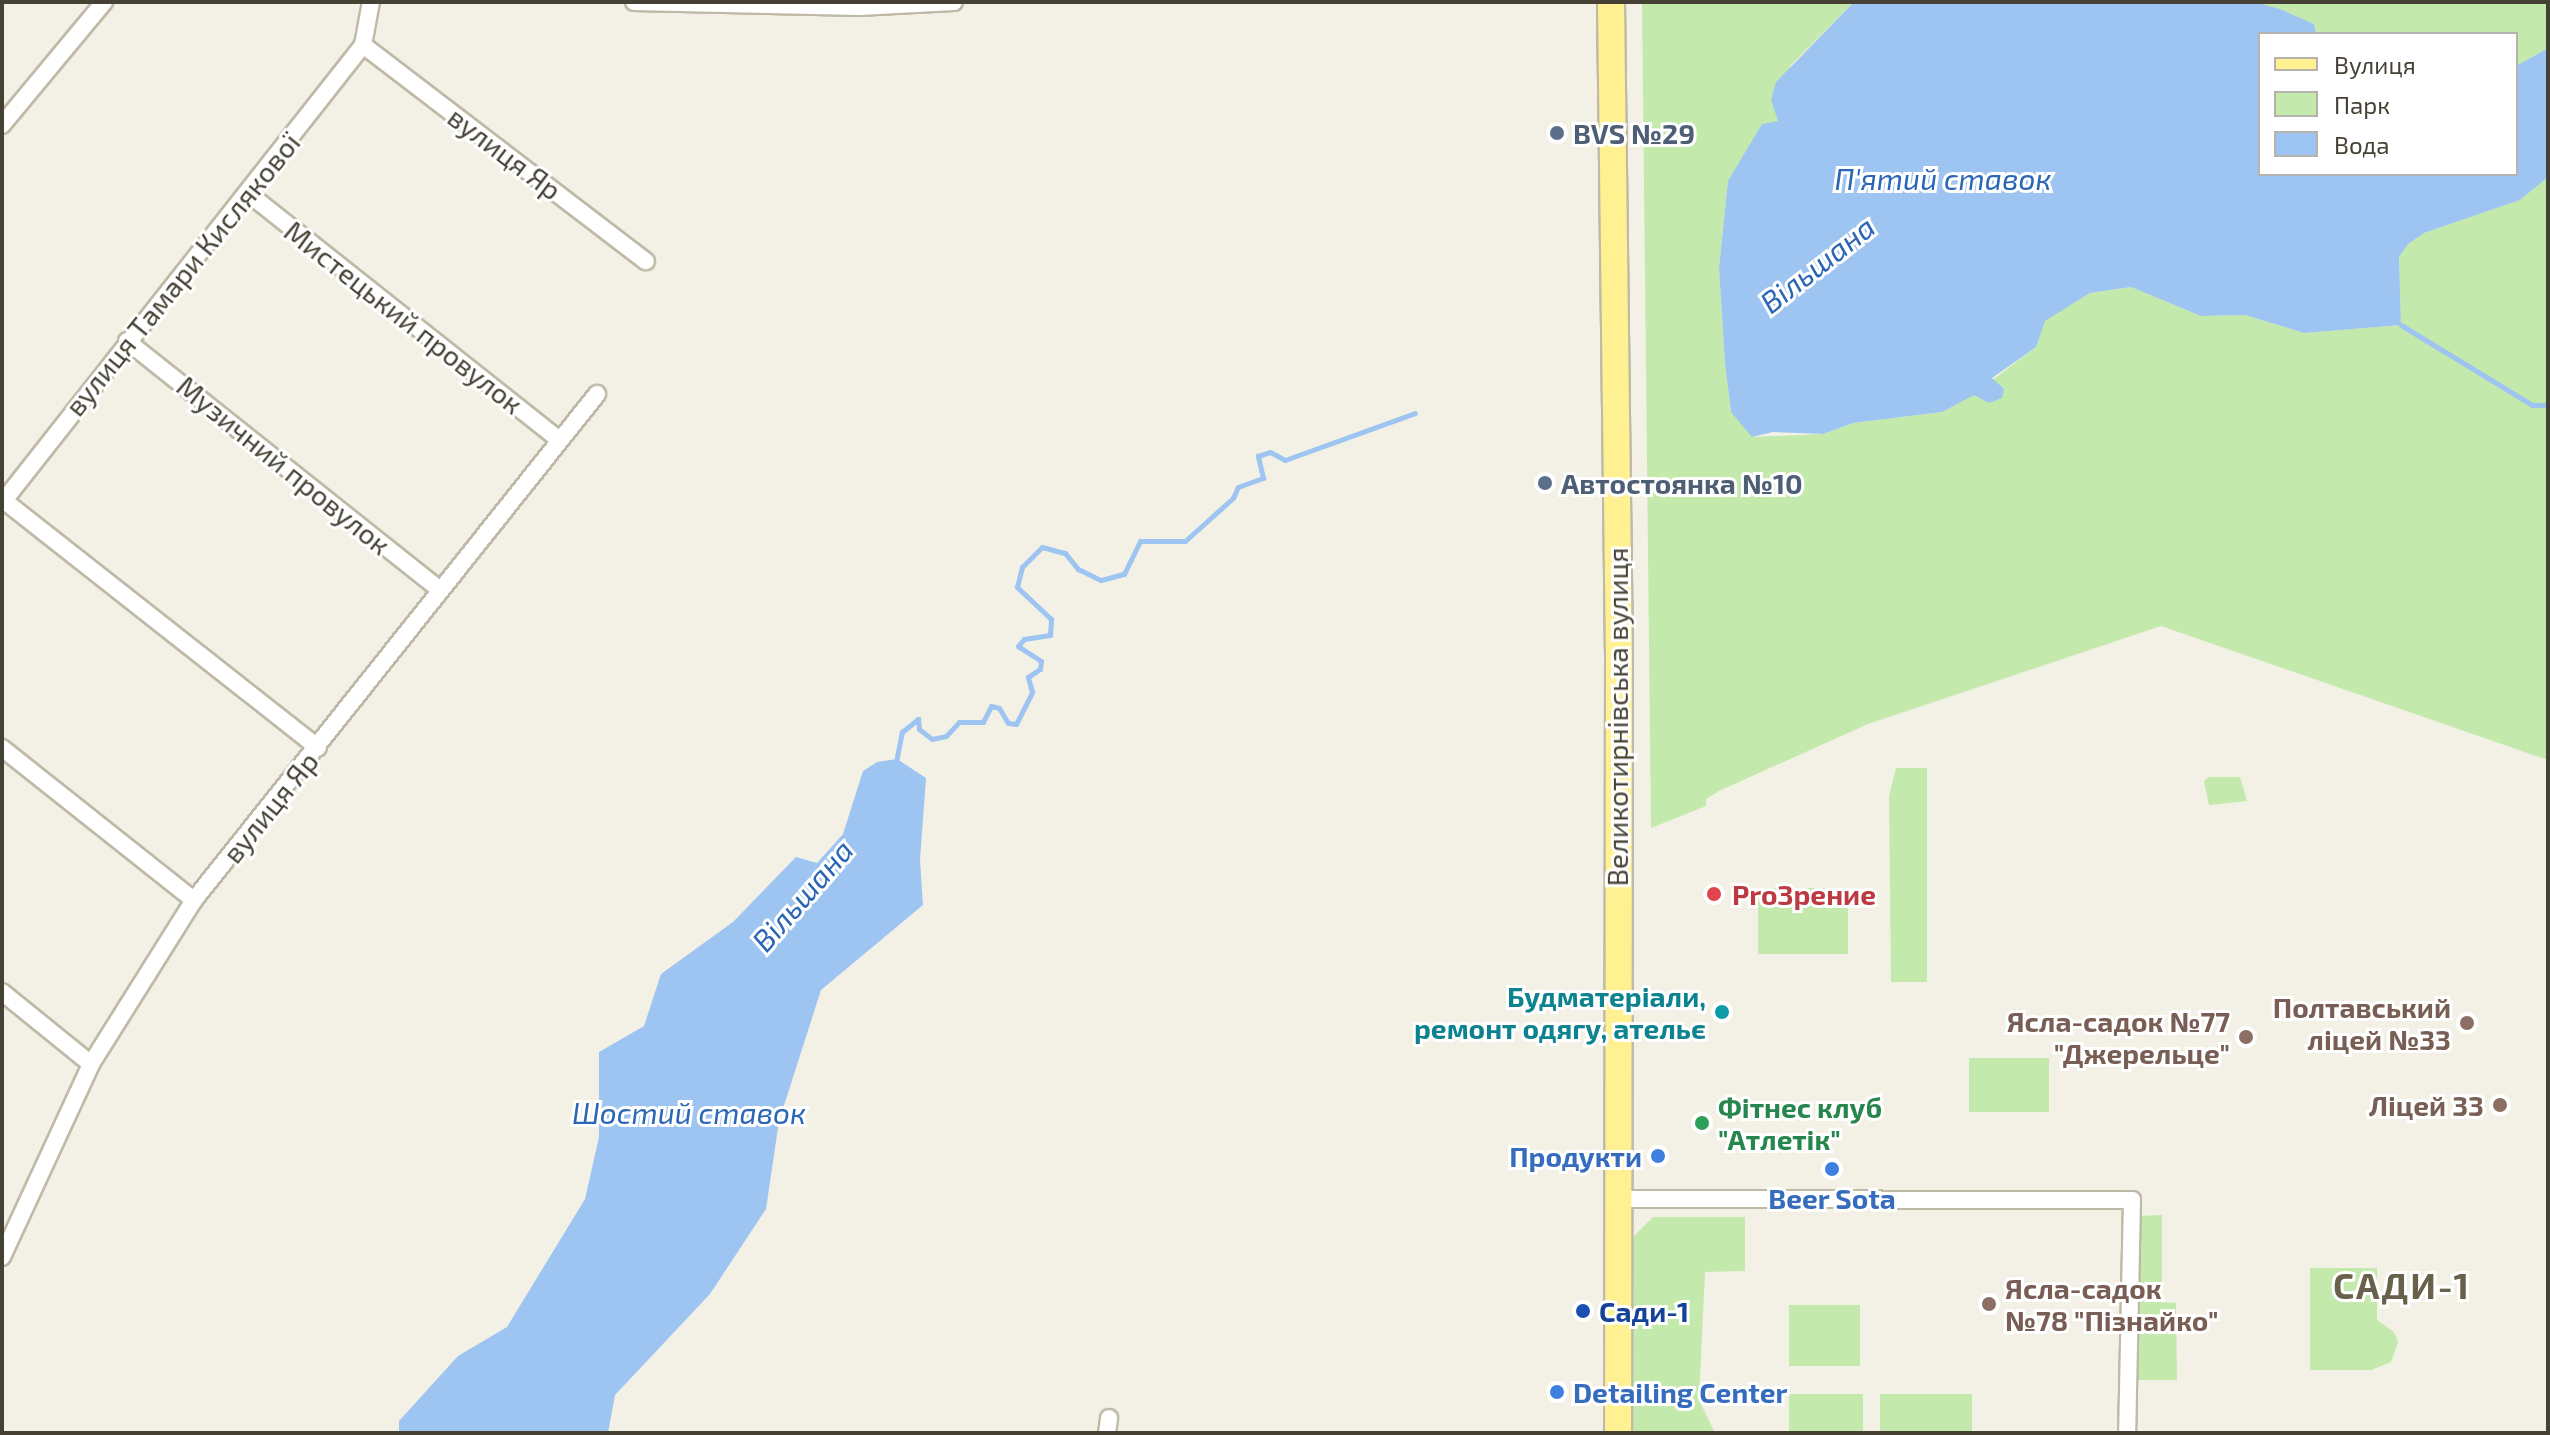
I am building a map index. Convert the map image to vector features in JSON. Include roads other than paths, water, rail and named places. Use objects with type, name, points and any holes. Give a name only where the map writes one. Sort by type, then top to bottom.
[{"type":"main road","name":"Великотирнівська вулиця","points":[[1611,2],[1619,656],[1618,1433]]},
{"type":"street","points":[[2,125],[104,2]]},
{"type":"street","points":[[363,45],[371,2]]},
{"type":"street","points":[[640,3],[859,7],[954,2]]},
{"type":"street","name":"вулиця Тамари Кислякової","points":[[3,501],[127,341],[249,194],[363,45]]},
{"type":"street","name":"вулиця Яр","points":[[363,45],[646,261]]},
{"type":"street","name":"Мистецький провулок","points":[[249,194],[559,440]]},
{"type":"street","name":"Музичний провулок","points":[[127,341],[440,590]]},
{"type":"street","name":"вулиця Яр","points":[[2,1257],[91,1064],[194,900],[597,394]]},
{"type":"street","points":[[3,501],[318,748]]},
{"type":"street","points":[[2,748],[194,900]]},
{"type":"street","points":[[2,992],[91,1064]]},
{"type":"street","points":[[1617,1199],[2132,1200],[2127,1433]]},
{"type":"water","name":"П'ятий ставок","points":[[1854,2],[2254,2],[2314,24],[2316,32],[2258,32],[2258,176],[2518,176],[2518,65],[2548,48],[2548,177],[2520,200],[2424,233],[2408,244],[2399,257],[2401,325],[2304,333],[2245,315],[2201,316],[2131,287],[2090,293],[2045,321],[2036,347],[1992,378],[2004,389],[2002,398],[1989,403],[1974,395],[1942,412],[1853,423],[1823,434],[1773,432],[1752,437],[1731,412],[1719,268],[1728,181],[1762,124],[1778,121],[1771,100],[1776,82]]},
{"type":"water","name":"Шостий ставок","points":[[897,759],[926,778],[920,860],[923,905],[821,990],[779,1121],[766,1209],[710,1294],[615,1395],[608,1433],[399,1433],[399,1421],[458,1356],[507,1327],[585,1199],[599,1137],[599,1052],[644,1026],[661,974],[733,922],[796,857],[817,863],[843,834],[863,771],[877,762]]},
{"type":"waterway","points":[[2401,325],[2532,405],[2548,405]]},
{"type":"waterway","name":"Вільшана","points":[[896,762],[902,732],[918,719],[919,729],[932,739],[946,736],[959,722],[983,722],[991,706],[999,708],[1008,723],[1016,724],[1032,692],[1028,677],[1040,669],[1041,661],[1018,646],[1024,639],[1050,635],[1051,619],[1017,587],[1022,567],[1042,547],[1065,553],[1078,569],[1101,580],[1124,574],[1140,541],[1185,541],[1233,498],[1238,487],[1263,478],[1258,456],[1270,452],[1285,460],[1415,413]]},
{"type":"place","name":"BVS №29","points":[[1557,133]]},
{"type":"place","name":"Автостоянка №10","points":[[1545,483]]},
{"type":"place","name":"ProЗрение","points":[[1714,894]]},
{"type":"place","name":"Будматеріали, ремонт одягу, ательє","points":[[1722,1012]]},
{"type":"place","name":"Полтавський ліцей №33","points":[[2467,1023]]},
{"type":"place","name":"Ясла-садок №77 \"Джерельце\"","points":[[2246,1037]]},
{"type":"place","name":"Ліцей 33","points":[[2500,1105]]},
{"type":"place","name":"Фітнес клуб \"Атлетік\"","points":[[1702,1123]]},
{"type":"place","name":"Продукти","points":[[1658,1156]]},
{"type":"place","name":"Beer Sota","points":[[1832,1169]]},
{"type":"place","name":"Ясла-садок №78 \"Пізнайко\"","points":[[1989,1304]]},
{"type":"place","name":"Сади-1","points":[[1583,1311]]},
{"type":"place","name":"Detailing Center","points":[[1557,1392]]},
{"type":"district","name":"САДИ-1","points":[[2402,1285]]}]
